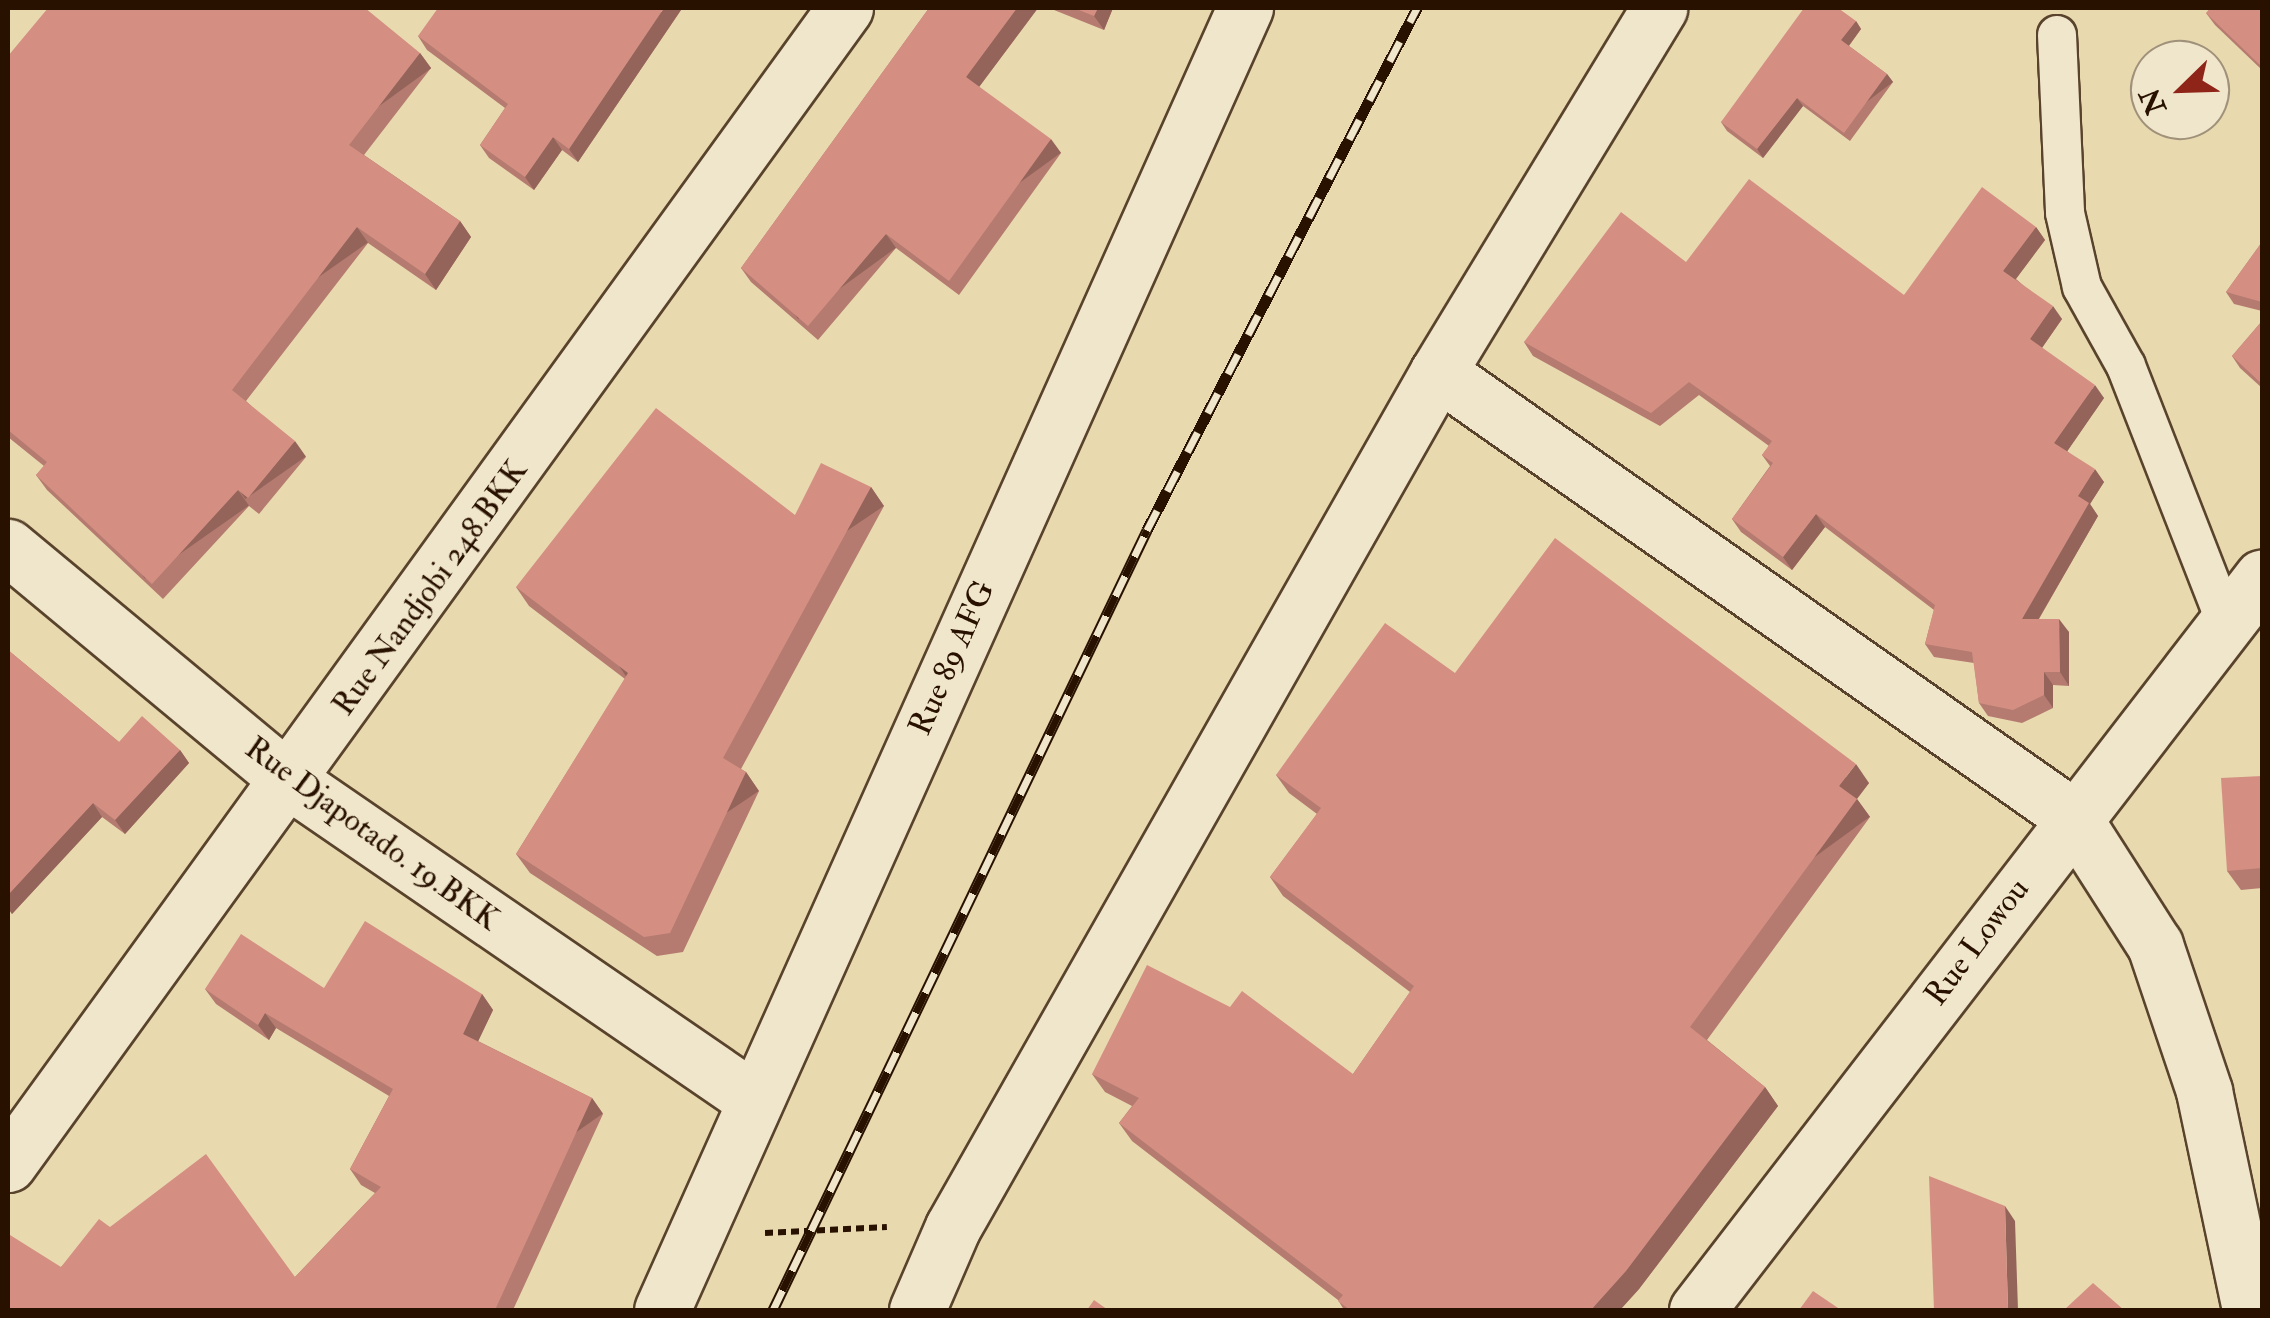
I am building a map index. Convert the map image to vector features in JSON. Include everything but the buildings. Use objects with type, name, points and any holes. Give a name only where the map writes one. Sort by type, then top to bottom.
[{"type":"street","name":"Rue Nandjobi 248.BKK","points":[[8,1164],[291,782],[845,8]]},
{"type":"street","name":"Rue 89 AFG","points":[[662,1310],[752,1099],[1246,8]]},
{"type":"street","points":[[917,1310],[953,1227],[1438,372],[1659,8]]},
{"type":"street","points":[[1438,372],[2072,817],[2155,944],[2204,1091],[2250,1310]]},
{"type":"street","name":"Rue Djapotado. 19.BKK","points":[[8,547],[291,782],[752,1099]]},
{"type":"street","name":"Rue Lowou","points":[[1697,1310],[2072,817],[2262,576]]},
{"type":"lane","points":[[2057,35],[2065,213],[2082,287],[2141,400],[2226,622]]},
{"type":"path","points":[[693,1242],[806,1228],[953,1227]]},
{"type":"railway","points":[[773,1310],[1147,530],[1417,8]]}]
